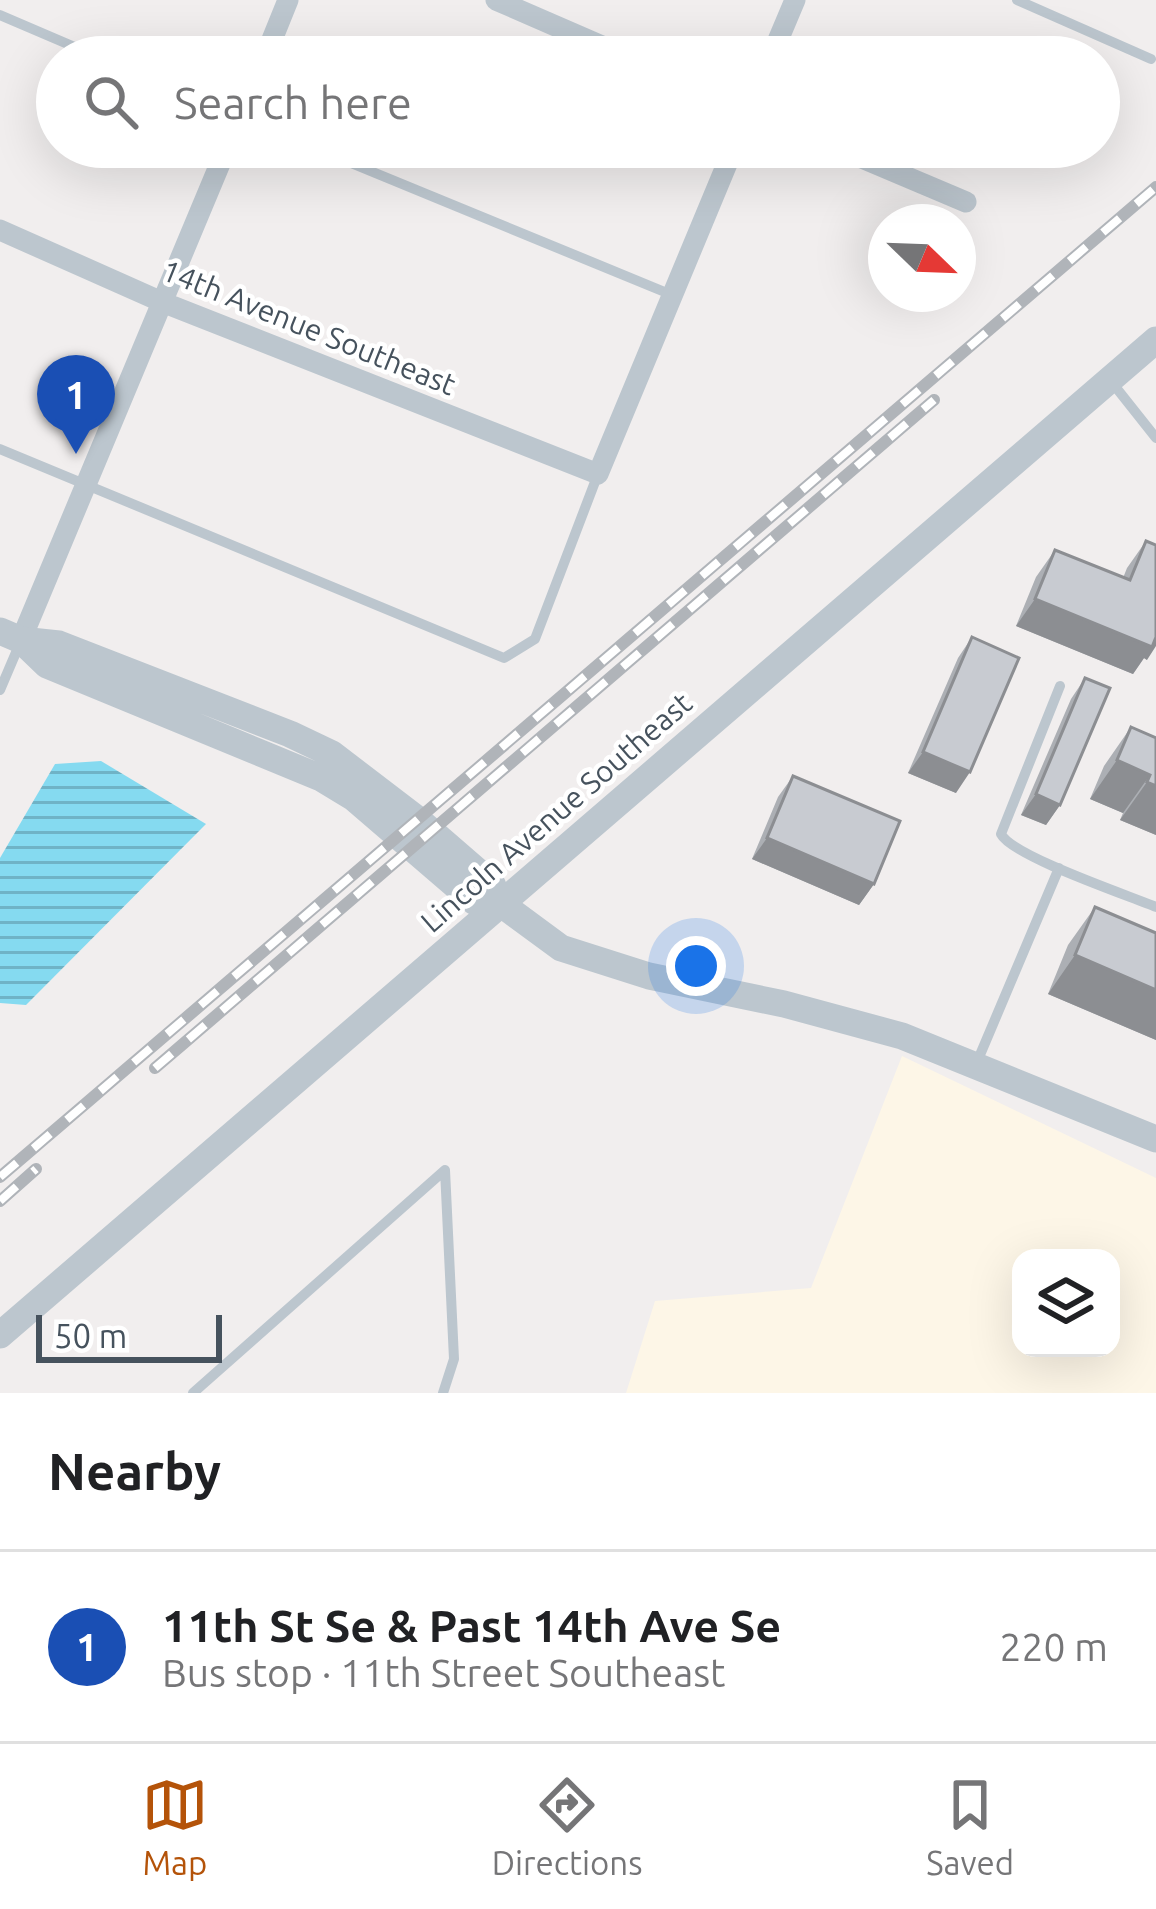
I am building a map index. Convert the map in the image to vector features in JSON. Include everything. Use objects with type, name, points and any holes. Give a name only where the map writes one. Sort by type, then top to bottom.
[{"type":"street","points":[[273,36],[288,0]]},
{"type":"street","points":[[496,0],[579,36]]},
{"type":"street","points":[[780,36],[795,0]]},
{"type":"street","points":[[218,168],[86,484],[10,636],[47,665],[321,778],[354,798],[475,902],[500,903],[561,948],[649,976],[784,1004],[902,1036],[1156,1138]]},
{"type":"street","points":[[598,474],[725,168]]},
{"type":"street","points":[[886,168],[966,202]]},
{"type":"street","name":"14th Avenue Southeast","points":[[0,230],[162,302],[598,474]]},
{"type":"street","name":"Lincoln Avenue Southeast","points":[[0,1336],[1156,340]]},
{"type":"lane","points":[[1017,0],[1099,36]]},
{"type":"lane","points":[[0,15],[49,36]]},
{"type":"lane","points":[[1120,45],[1151,59]]},
{"type":"lane","points":[[364,168],[672,295]]},
{"type":"lane","points":[[1110,380],[1156,438]]},
{"type":"lane","points":[[0,449],[504,658],[535,639],[598,474]]},
{"type":"lane","points":[[0,690],[10,636]]},
{"type":"lane","points":[[1060,686],[1000,834],[1005,843],[1156,908]]},
{"type":"lane","points":[[976,1066],[1059,868]]},
{"type":"lane","points":[[194,1393],[445,1170],[454,1359],[443,1393]]},
{"type":"shaded area","points":[[902,1056],[1156,1178],[1156,1393],[626,1393],[655,1301],[811,1288]]},
{"type":"water","points":[[101,761],[206,824],[26,1005],[0,1003],[0,858],[55,764]]},
{"type":"building","points":[[1146,541],[1156,545],[1156,637],[1152,647],[1035,599],[1055,550],[1130,580]]},
{"type":"building","points":[[972,637],[1019,658],[970,772],[923,752]]},
{"type":"building","points":[[1085,678],[1110,688],[1060,805],[1036,794]]},
{"type":"building","points":[[1131,727],[1156,738],[1156,786],[1147,782],[1150,775],[1117,760]]},
{"type":"building","points":[[793,776],[900,821],[874,884],[767,838]]},
{"type":"building","points":[[1095,907],[1156,933],[1156,990],[1075,955]]},
{"type":"railway","points":[[0,1177],[1156,187]]},
{"type":"railway","points":[[155,1068],[934,400]]},
{"type":"railway","points":[[0,1201],[36,1169]]},
{"type":"place","name":"11th St Se & Past 14th Ave Se","points":[[76,454]]}]
